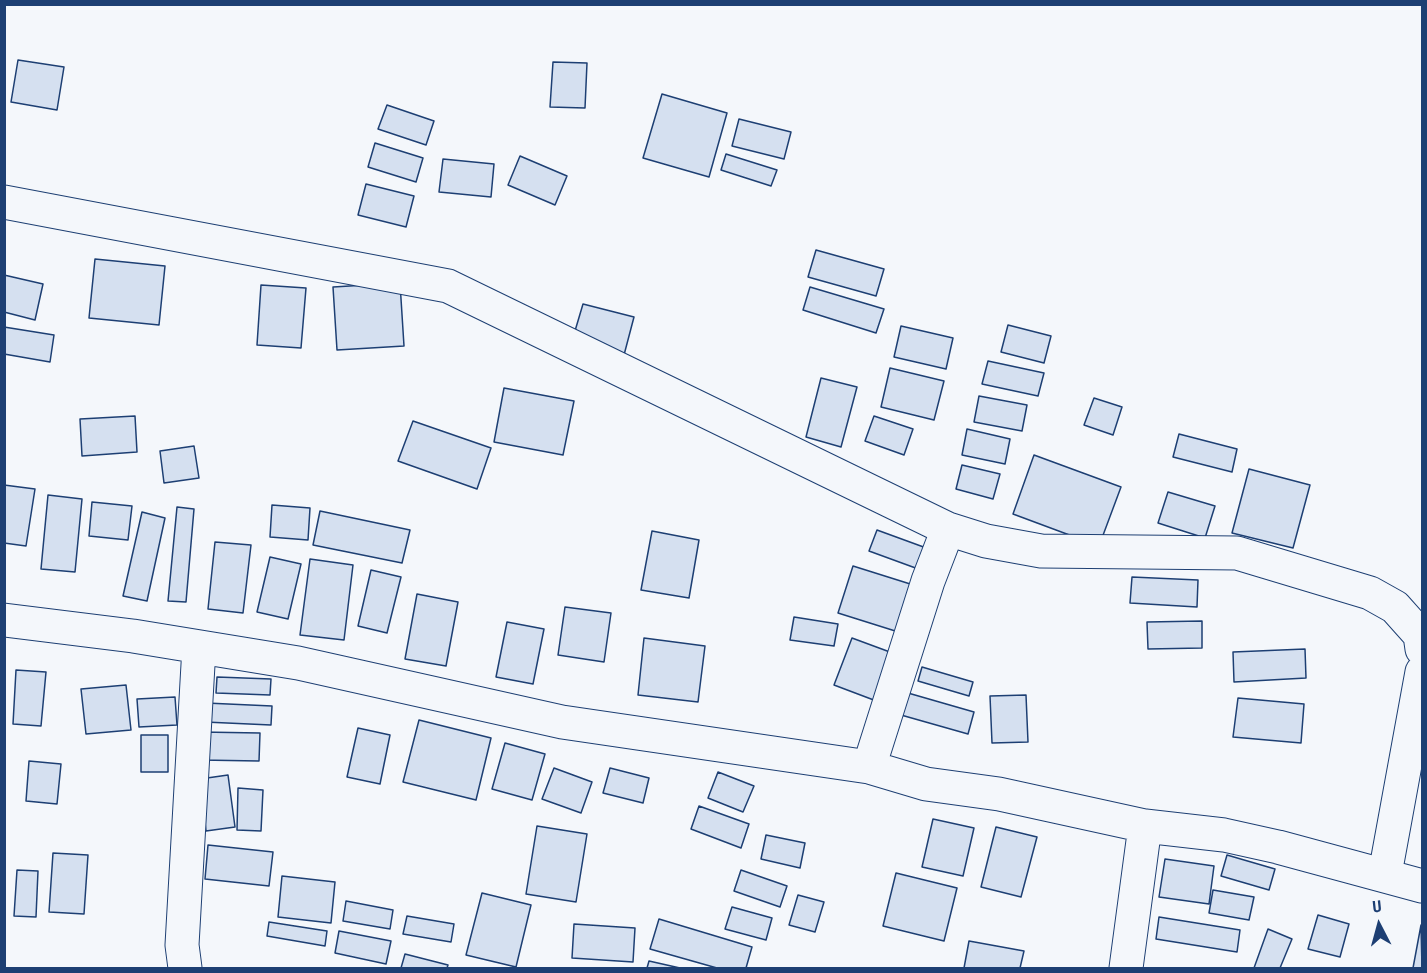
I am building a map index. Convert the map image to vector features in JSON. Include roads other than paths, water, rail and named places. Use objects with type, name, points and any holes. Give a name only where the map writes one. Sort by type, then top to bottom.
[{"type":"street","points":[[4,202],[448,286],[948,529],[986,542],[1041,551],[1237,553],[1370,593],[1395,607],[1420,635],[1422,649]]},
{"type":"street","points":[[869,767],[928,581],[948,529]]},
{"type":"street","points":[[4,620],[198,646],[298,663],[562,722],[869,767],[926,784],[999,794],[1145,826],[1224,835],[1385,874],[1422,886]]},
{"type":"street","points":[[185,969],[182,945],[198,646]]},
{"type":"street","points":[[1385,874],[1422,672]]},
{"type":"street","points":[[1126,969],[1145,826]]}]
